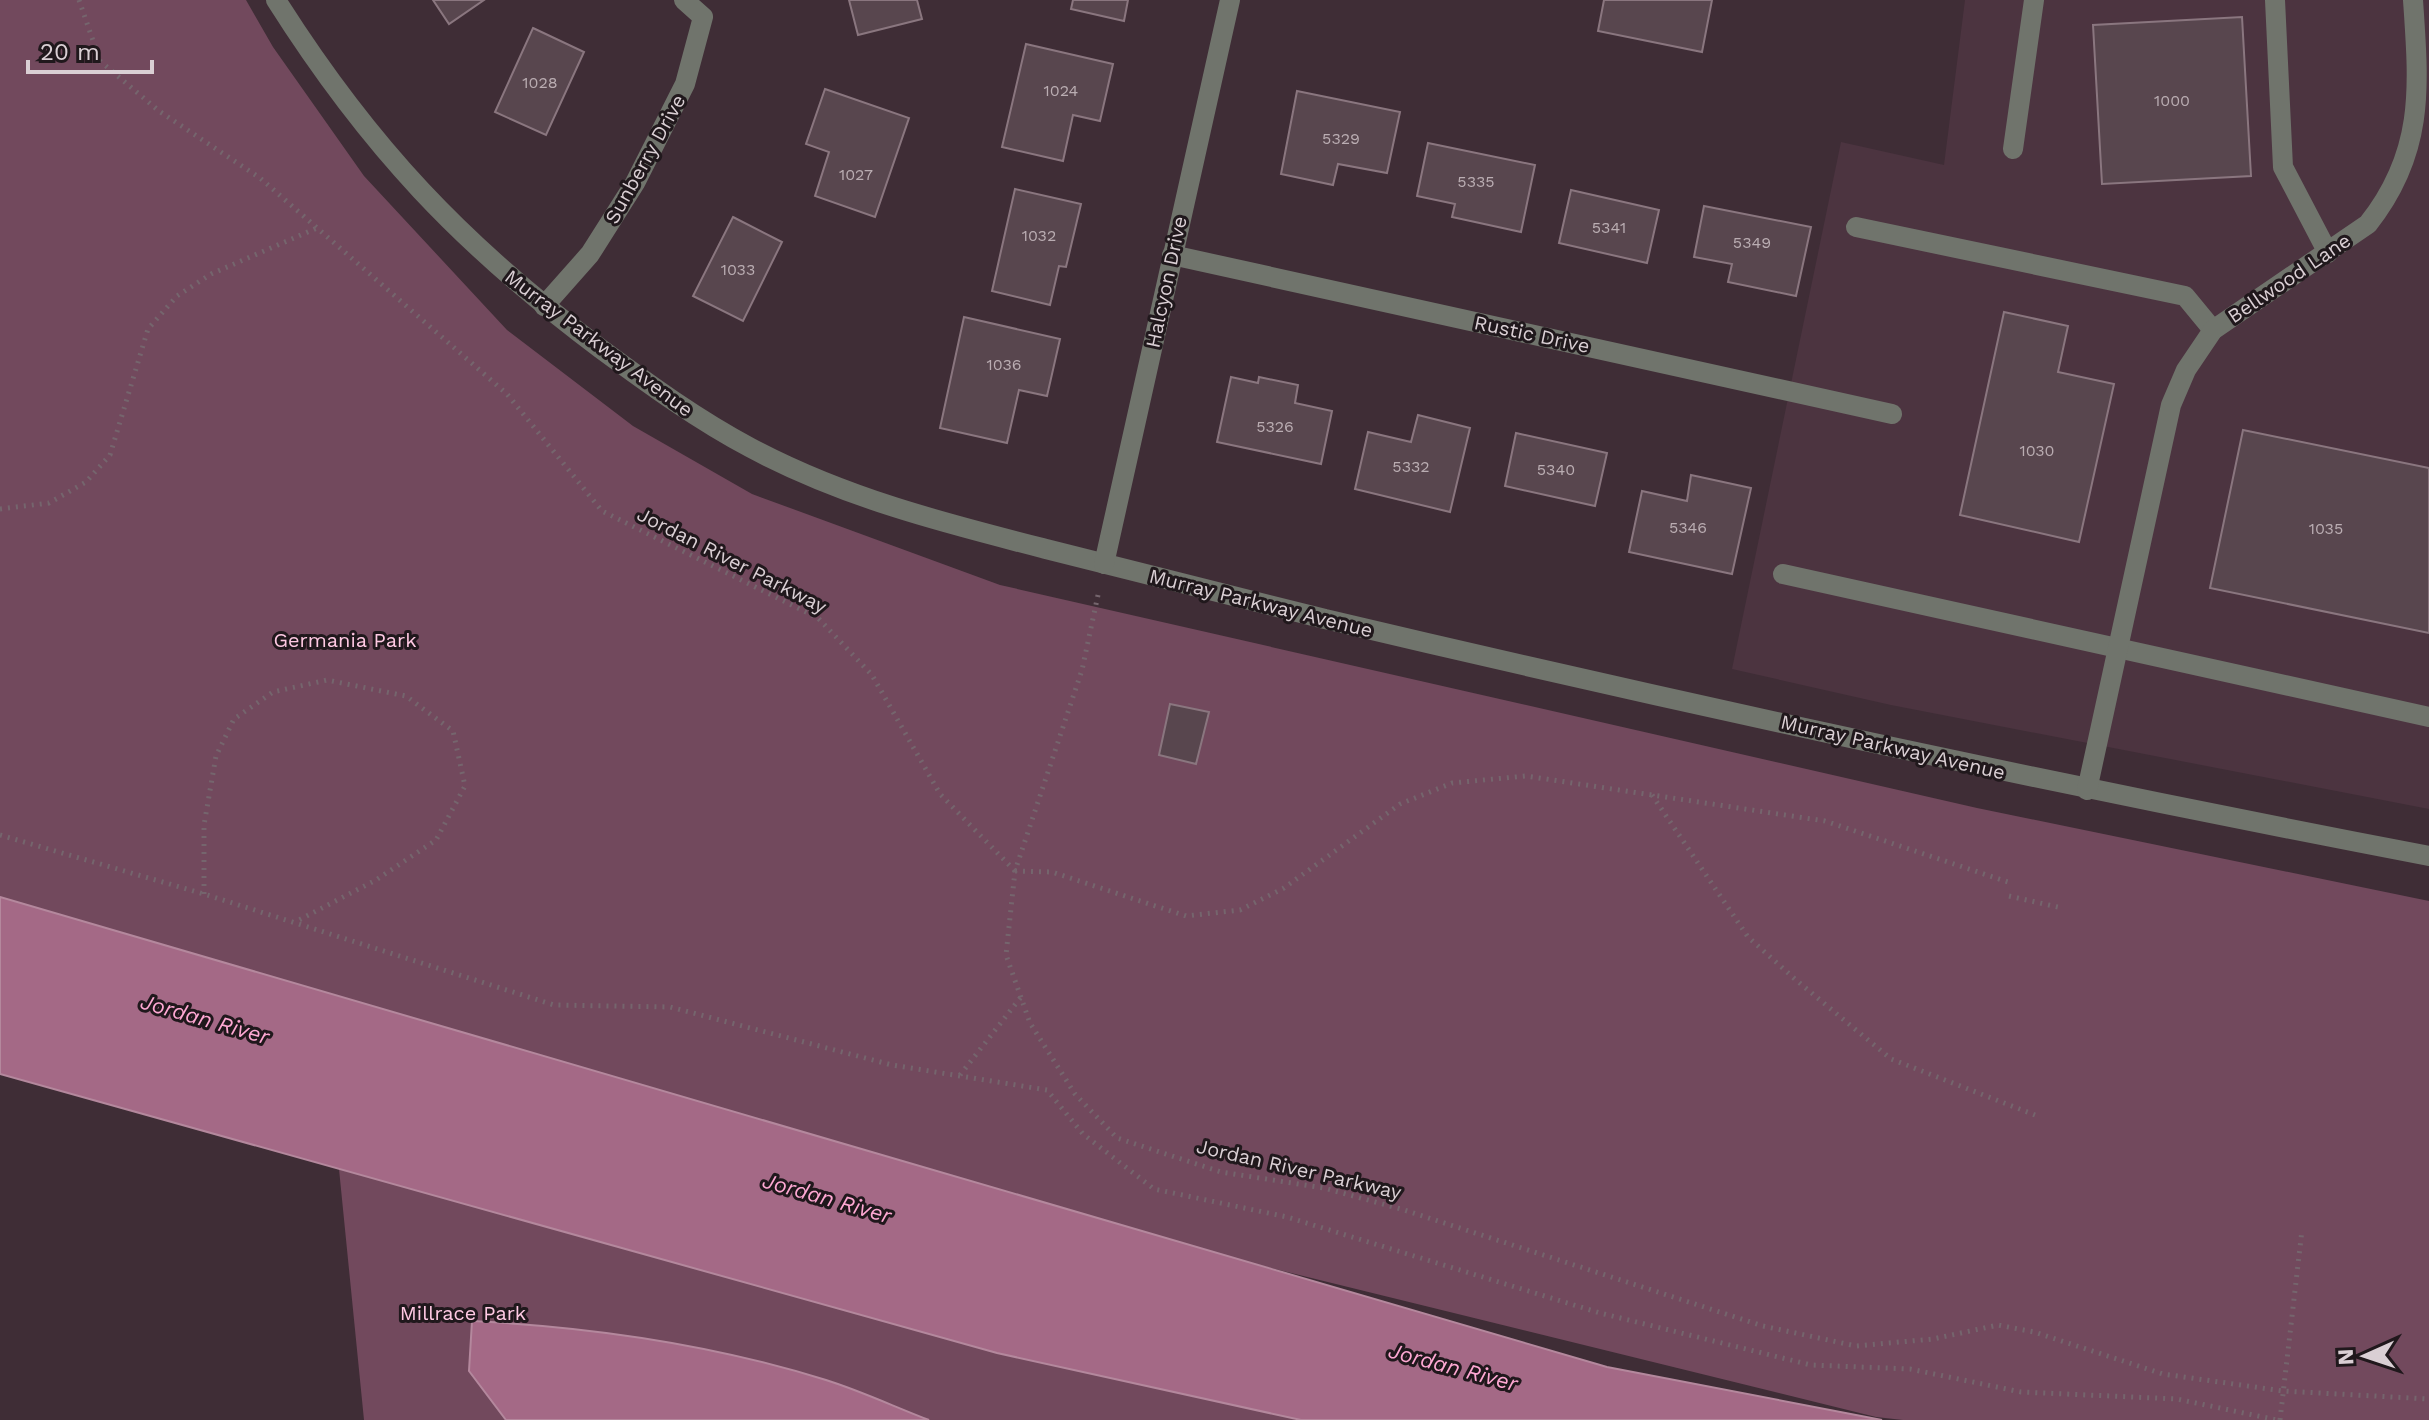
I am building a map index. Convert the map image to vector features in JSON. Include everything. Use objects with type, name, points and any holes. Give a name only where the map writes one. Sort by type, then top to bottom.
[{"type":"street","name":"Murray Parkway Avenue","points":[[276,0],[374,142],[428,201],[544,306],[677,405],[752,449],[830,486],[914,516],[1427,643],[2087,790],[2429,856]]},
{"type":"street","name":"Sunberry Drive","points":[[544,306],[590,254],[615,217],[685,84],[703,17],[684,0]]},
{"type":"street","name":"Halcyon Drive","points":[[1104,564],[1230,0]]},
{"type":"street","points":[[2013,149],[2034,0]]},
{"type":"street","points":[[2275,0],[2283,167],[2328,253]]},
{"type":"street","name":"Bellwood Lane","points":[[2087,790],[2171,405],[2186,370],[2213,330],[2368,224],[2385,203],[2410,145],[2419,84],[2413,0]]},
{"type":"street","points":[[1856,227],[2185,296],[2213,330]]},
{"type":"street","name":"Rustic Drive","points":[[1172,255],[1892,414]]},
{"type":"street","points":[[1783,574],[2429,717]]},
{"type":"path","name":"Jordan River Parkway","points":[[79,0],[100,61],[159,111],[260,178],[507,394],[602,511],[818,618],[872,675],[940,794],[1015,871],[1006,955],[1030,1023],[1075,1094],[1117,1138],[1221,1172],[1324,1188],[1401,1209],[1763,1326],[1856,1346],[1933,1339],[1998,1325],[2034,1332],[2163,1374],[2283,1391],[2429,1399]]},
{"type":"path","points":[[0,509],[49,503],[86,482],[110,455],[148,329],[177,296],[211,274],[317,228]]},
{"type":"path","points":[[1104,564],[1082,670],[1015,871],[1052,872],[1186,916],[1240,910],[1284,888],[1400,804],[1452,783],[1526,776],[1825,821],[2011,883]]},
{"type":"path","points":[[204,894],[204,825],[216,756],[234,719],[273,692],[327,680],[406,696],[453,731],[465,786],[436,840],[376,880],[294,922]]},
{"type":"path","points":[[1651,794],[1748,937],[1796,980],[1891,1059],[2035,1115]]},
{"type":"path","points":[[0,835],[204,894],[554,1005],[670,1007],[892,1065],[1047,1090],[1083,1134],[1154,1189],[1287,1217],[1600,1313],[1811,1365],[1910,1369],[2021,1392],[2177,1399],[2278,1420],[2302,1230]]},
{"type":"path","points":[[2009,896],[2062,908]]},
{"type":"path","points":[[959,1076],[1021,997]]},
{"type":"shaded area","points":[[1965,0],[2429,0],[2429,809],[1891,705],[1732,669],[1841,142],[1944,165]]},
{"type":"green space","name":"Germania Park","points":[[0,0],[246,0],[273,47],[364,176],[507,330],[633,426],[752,494],[1000,585],[1977,808],[2429,901],[2429,1420],[1903,1420],[1876,1417],[954,1190],[494,1043],[0,898]]},
{"type":"green space","name":"Millrace Park","points":[[339,1169],[997,1353],[1301,1420],[364,1420]]},
{"type":"water","name":"Jordan River","points":[[0,897],[1607,1367],[1882,1420],[1301,1420],[997,1353],[0,1074]]},
{"type":"water","points":[[472,1321],[606,1333],[739,1356],[839,1384],[929,1420],[506,1420],[469,1371]]},
{"type":"building","points":[[433,0],[484,0],[449,24]]},
{"type":"building","points":[[849,0],[917,0],[922,19],[858,35]]},
{"type":"building","points":[[1073,0],[1128,0],[1124,21],[1071,9]]},
{"type":"building","points":[[1604,0],[1712,0],[1702,52],[1598,31]]},
{"type":"building","points":[[2242,17],[2251,176],[2102,184],[2093,25]]},
{"type":"building","points":[[533,28],[584,52],[546,135],[495,112]]},
{"type":"building","points":[[1026,44],[1113,64],[1100,121],[1073,115],[1063,161],[1002,147]]},
{"type":"building","points":[[825,89],[909,118],[875,217],[815,196],[829,152],[806,144]]},
{"type":"building","points":[[1297,91],[1400,112],[1387,173],[1338,164],[1333,185],[1281,174]]},
{"type":"building","points":[[1428,143],[1535,165],[1521,232],[1452,217],[1455,204],[1417,196]]},
{"type":"building","points":[[1015,189],[1081,204],[1066,267],[1059,266],[1050,305],[992,291]]},
{"type":"building","points":[[1571,190],[1659,210],[1647,263],[1559,243]]},
{"type":"building","points":[[1704,206],[1811,227],[1796,296],[1728,282],[1732,264],[1694,257]]},
{"type":"building","points":[[733,217],[782,242],[743,321],[693,296]]},
{"type":"building","points":[[2004,312],[2068,326],[2058,372],[2114,384],[2079,542],[1960,515]]},
{"type":"building","points":[[964,317],[1060,339],[1047,396],[1019,390],[1007,443],[940,428]]},
{"type":"building","points":[[1231,377],[1258,383],[1259,377],[1298,385],[1295,403],[1332,411],[1321,464],[1217,442]]},
{"type":"building","points":[[1418,415],[1470,428],[1450,512],[1355,489],[1368,432],[1411,442]]},
{"type":"building","points":[[2243,430],[2429,468],[2429,633],[2210,588]]},
{"type":"building","points":[[1516,433],[1607,453],[1595,506],[1505,486]]},
{"type":"building","points":[[1691,475],[1751,488],[1732,574],[1629,552],[1642,491],[1687,501]]},
{"type":"building","points":[[1170,704],[1209,712],[1196,764],[1159,755]]}]
